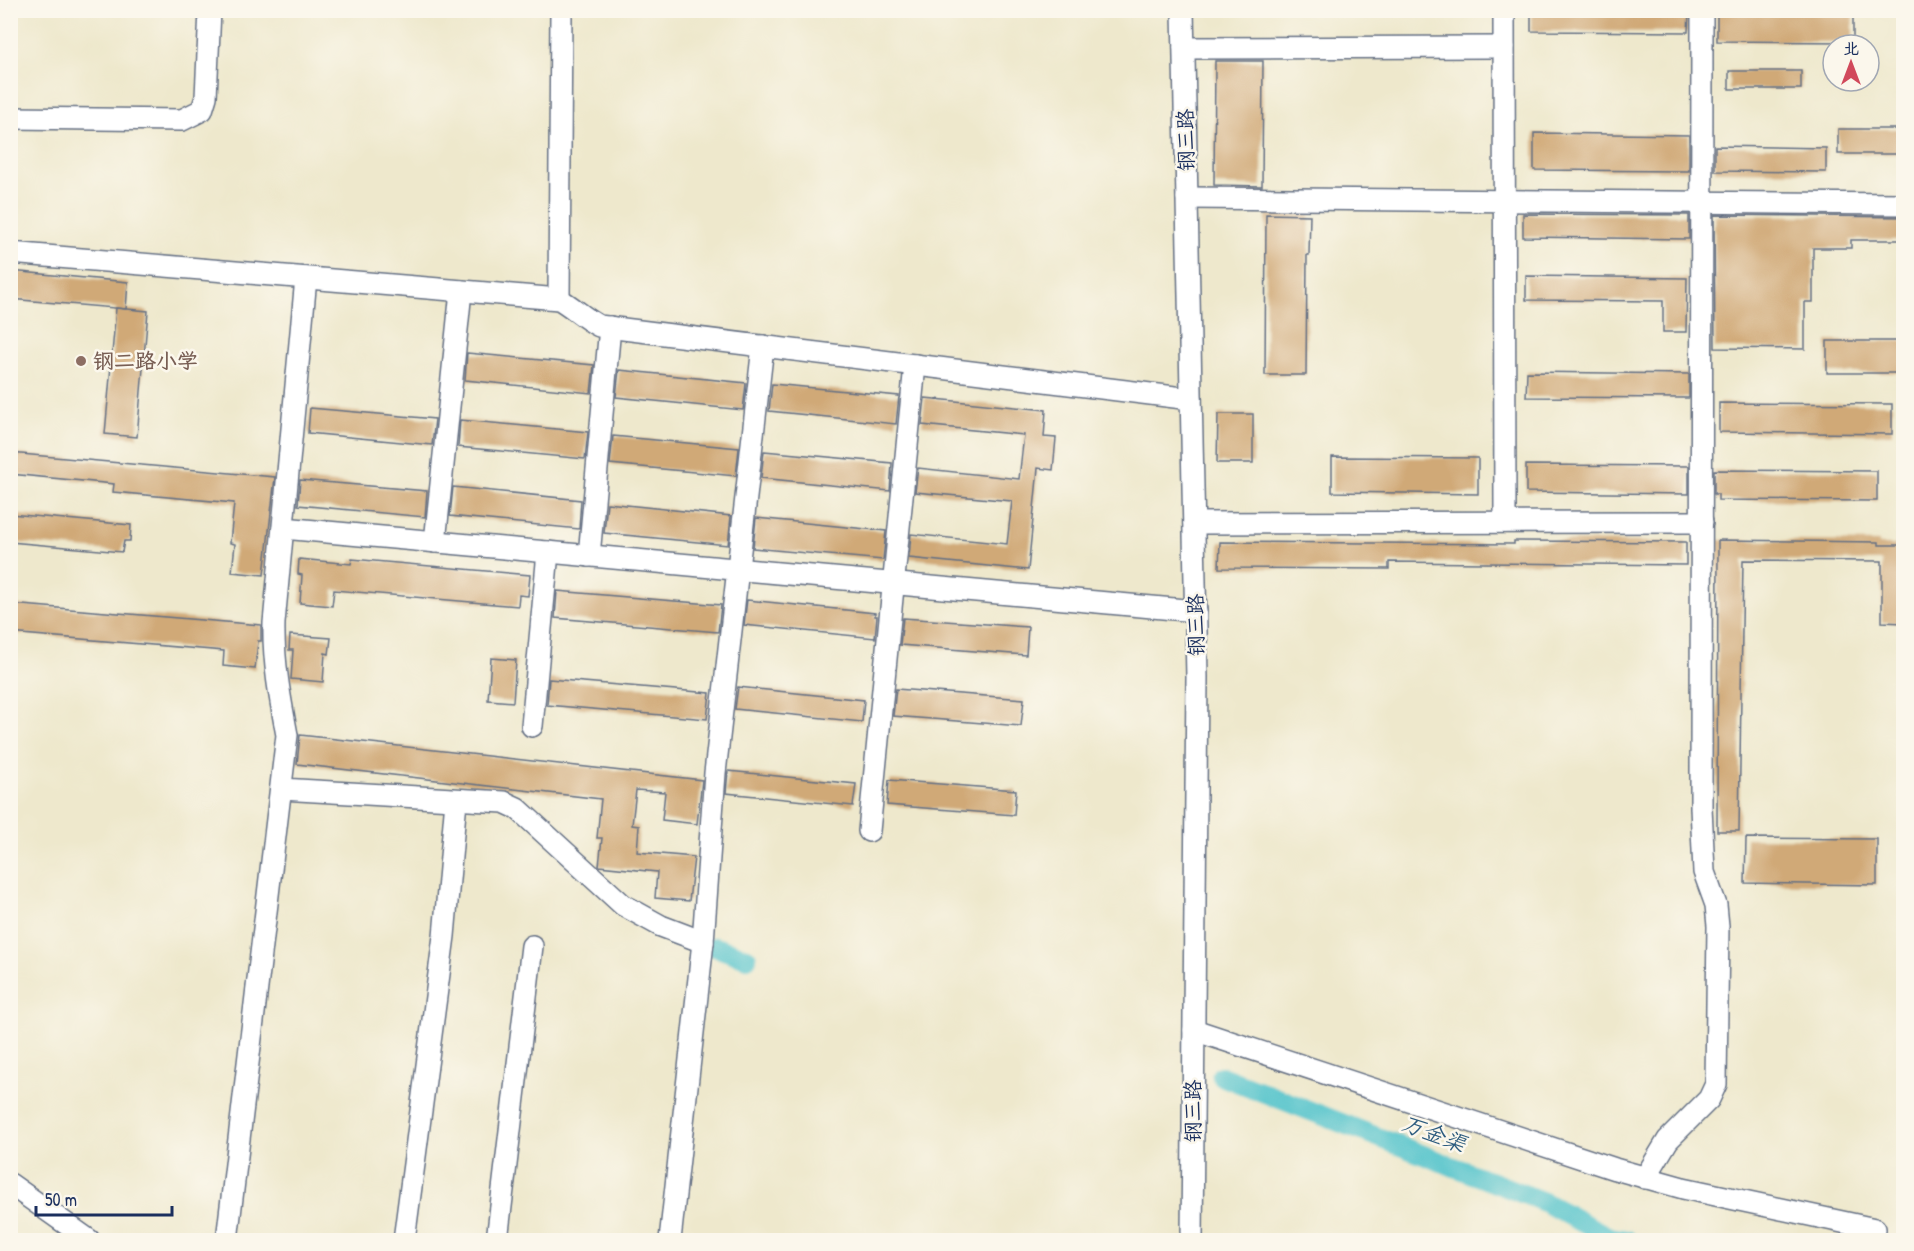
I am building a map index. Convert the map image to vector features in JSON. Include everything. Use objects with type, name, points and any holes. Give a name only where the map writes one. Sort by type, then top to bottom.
[{"type":"street","points":[[10,118],[182,120],[189,118],[202,110],[207,97],[210,10]]},
{"type":"street","points":[[559,299],[561,10]]},
{"type":"street","name":"钢三路","points":[[1183,10],[1197,689],[1192,1240]]},
{"type":"street","points":[[1504,10],[1505,522]]},
{"type":"street","points":[[1646,1178],[1668,1140],[1709,1099],[1716,1084],[1718,926],[1716,905],[1704,872],[1701,807],[1702,10]]},
{"type":"street","points":[[1184,48],[1504,47]]},
{"type":"street","points":[[1187,198],[1904,204]]},
{"type":"street","points":[[10,253],[559,299],[585,319],[599,326],[1191,399]]},
{"type":"street","points":[[227,1240],[287,735],[273,647],[306,278]]},
{"type":"street","points":[[435,542],[461,291]]},
{"type":"street","points":[[589,556],[610,327]]},
{"type":"street","points":[[670,1240],[703,942],[715,773],[763,346]]},
{"type":"street","points":[[869,831],[915,365]]},
{"type":"street","points":[[1194,523],[1701,522]]},
{"type":"street","points":[[283,528],[1196,611]]},
{"type":"street","points":[[532,726],[548,552]]},
{"type":"street","points":[[281,789],[504,802],[517,808],[623,905],[661,926],[703,942]]},
{"type":"street","points":[[404,1240],[444,936],[456,800]]},
{"type":"street","points":[[497,1240],[532,946]]},
{"type":"street","points":[[1194,1030],[1646,1178],[1875,1229]]},
{"type":"street","points":[[10,1184],[89,1240]]},
{"type":"building","points":[[1531,10],[1689,10],[1688,32],[1531,31]]},
{"type":"building","points":[[1717,10],[1853,11],[1853,33],[1821,33],[1821,42],[1717,41]]},
{"type":"building","points":[[1215,61],[1263,61],[1262,186],[1214,185]]},
{"type":"building","points":[[1729,71],[1801,71],[1801,89],[1729,89]]},
{"type":"building","points":[[1838,129],[1904,129],[1904,154],[1838,154]]},
{"type":"building","points":[[1534,133],[1689,135],[1689,171],[1534,170]]},
{"type":"building","points":[[1715,146],[1826,148],[1826,172],[1715,171]]},
{"type":"building","points":[[1266,214],[1310,215],[1309,255],[1307,255],[1306,375],[1265,375]]},
{"type":"building","points":[[1523,214],[1689,215],[1689,239],[1523,237]]},
{"type":"building","points":[[1714,215],[1904,217],[1904,240],[1851,240],[1851,248],[1813,248],[1813,302],[1805,302],[1805,349],[1715,348]]},
{"type":"building","points":[[10,271],[128,282],[126,309],[10,299]]},
{"type":"building","points":[[1526,276],[1687,278],[1686,332],[1663,332],[1663,301],[1526,300]]},
{"type":"building","points":[[116,308],[148,311],[137,437],[105,434]]},
{"type":"building","points":[[1827,341],[1904,341],[1904,373],[1827,373]]},
{"type":"building","points":[[467,353],[594,365],[591,393],[465,380]]},
{"type":"building","points":[[619,370],[746,383],[743,410],[616,397]]},
{"type":"building","points":[[1527,372],[1689,374],[1689,398],[1526,397]]},
{"type":"building","points":[[772,384],[899,396],[896,424],[769,411]]},
{"type":"building","points":[[925,398],[1046,410],[1044,437],[1056,438],[1053,470],[1038,468],[1028,570],[909,558],[911,534],[1007,544],[1012,501],[915,492],[918,468],[1019,479],[1024,435],[922,425]]},
{"type":"building","points":[[1719,403],[1892,404],[1892,434],[1719,432]]},
{"type":"building","points":[[310,408],[435,419],[432,445],[308,433]]},
{"type":"building","points":[[1218,414],[1253,414],[1253,463],[1217,463]]},
{"type":"building","points":[[460,420],[588,432],[585,459],[458,447]]},
{"type":"building","points":[[613,436],[739,448],[736,476],[610,464]]},
{"type":"building","points":[[764,451],[892,463],[890,491],[761,478]]},
{"type":"building","points":[[10,453],[275,477],[264,575],[232,572],[235,544],[230,543],[234,503],[113,492],[114,484],[10,474]]},
{"type":"building","points":[[1332,457],[1478,458],[1478,494],[1332,492]]},
{"type":"building","points":[[1526,465],[1689,466],[1689,494],[1526,492]]},
{"type":"building","points":[[1714,470],[1877,471],[1877,501],[1718,500],[1718,494],[1714,494]]},
{"type":"building","points":[[300,480],[427,491],[425,517],[298,505]]},
{"type":"building","points":[[453,487],[581,500],[579,529],[450,516]]},
{"type":"building","points":[[607,503],[731,516],[728,545],[604,533]]},
{"type":"building","points":[[10,514],[131,525],[130,541],[124,541],[122,552],[10,542]]},
{"type":"building","points":[[756,518],[886,531],[883,560],[753,548]]},
{"type":"building","points":[[1718,540],[1879,542],[1879,545],[1904,545],[1904,623],[1882,622],[1882,561],[1743,560],[1739,831],[1717,831]]},
{"type":"building","points":[[1514,541],[1686,542],[1686,565],[1389,562],[1389,569],[1219,568],[1220,542],[1514,544]]},
{"type":"building","points":[[299,559],[351,564],[352,559],[530,575],[528,596],[519,595],[518,606],[334,590],[332,606],[300,603],[302,575],[298,574]]},
{"type":"building","points":[[557,591],[721,605],[718,632],[555,618]]},
{"type":"building","points":[[747,600],[875,613],[877,616],[875,638],[744,625]]},
{"type":"building","points":[[10,604],[261,625],[261,641],[258,641],[255,669],[223,666],[224,651],[10,633]]},
{"type":"building","points":[[903,618],[1028,627],[1026,655],[900,645]]},
{"type":"building","points":[[290,635],[331,638],[329,654],[325,653],[323,682],[291,679],[293,650],[289,650]]},
{"type":"building","points":[[491,658],[516,660],[513,702],[488,700]]},
{"type":"building","points":[[549,679],[710,693],[707,719],[547,705]]},
{"type":"building","points":[[738,687],[864,700],[862,722],[735,709]]},
{"type":"building","points":[[896,689],[1024,699],[1021,726],[893,716]]},
{"type":"building","points":[[300,735],[702,780],[697,824],[662,820],[665,792],[636,790],[632,825],[639,826],[637,852],[694,857],[689,901],[655,898],[657,872],[599,866],[602,838],[597,838],[601,799],[297,764]]},
{"type":"building","points":[[728,771],[856,784],[853,806],[726,793]]},
{"type":"building","points":[[889,780],[1016,790],[1014,815],[887,805]]},
{"type":"building","points":[[1746,838],[1877,839],[1877,885],[1745,883]]},
{"type":"waterway","name":"万金渠","points":[[715,947],[747,958]]},
{"type":"waterway","name":"万金渠","points":[[1221,1076],[1544,1202],[1609,1237],[1627,1240]]},
{"type":"place","name":"钢二路小学","points":[[81,361]]}]
